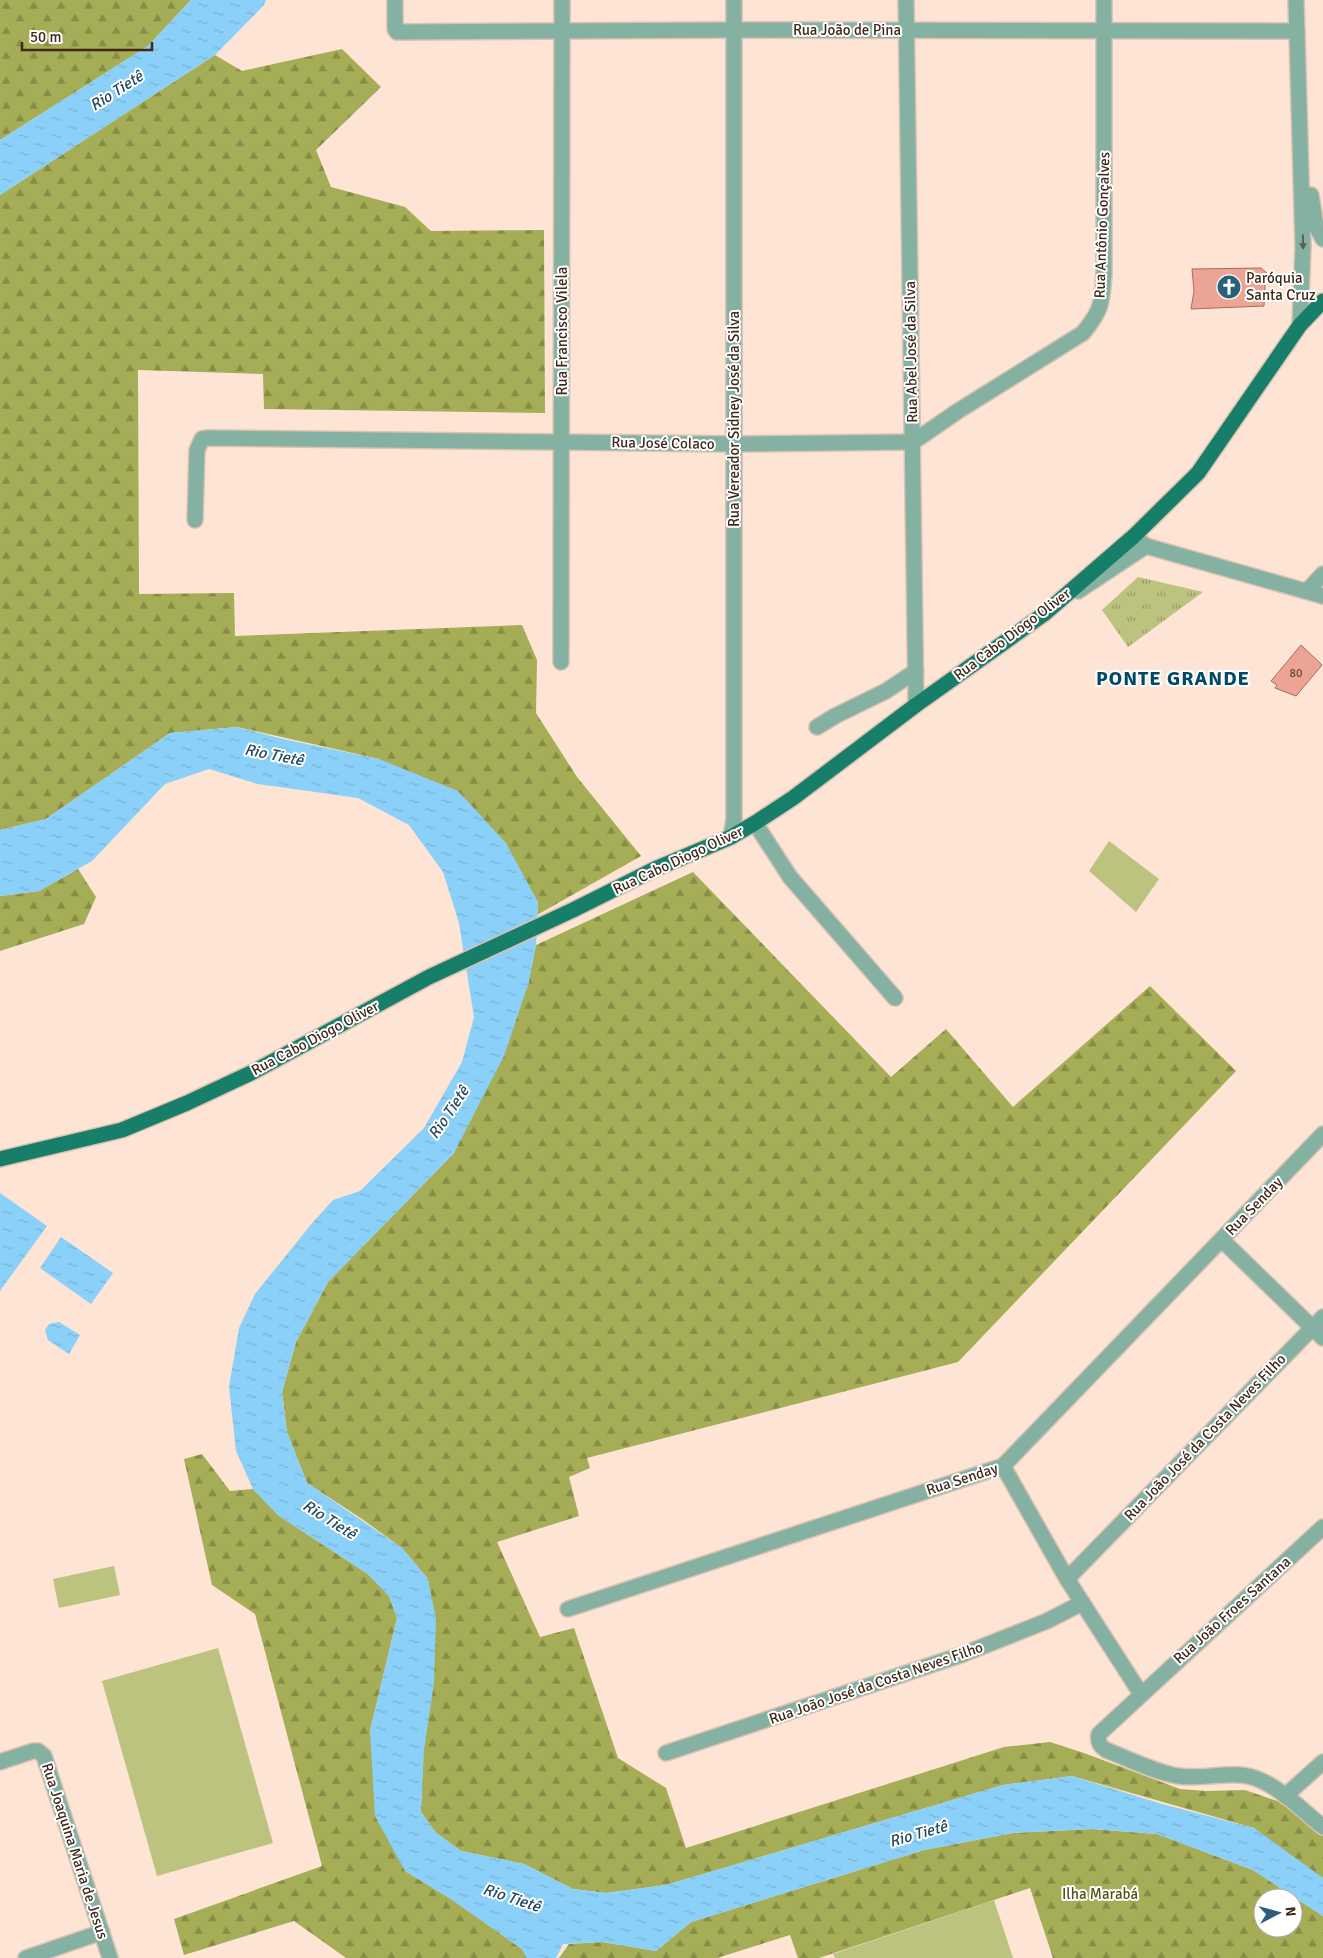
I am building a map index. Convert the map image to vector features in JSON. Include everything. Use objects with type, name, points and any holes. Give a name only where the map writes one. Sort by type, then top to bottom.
[{"type":"main road","name":"Rua Cabo Diogo Oliver","points":[[0,1159],[122,1130],[144,1122],[253,1072],[429,977],[655,870],[731,837],[793,798],[916,705],[1044,614],[1140,541],[1198,473],[1300,325],[1323,301]]},
{"type":"street","name":"Rua João de Pina","points":[[395,0],[395,29],[397,32],[734,30],[1298,32]]},
{"type":"street","name":"Rua Francisco Vilela","points":[[561,662],[562,0]]},
{"type":"street","name":"Rua Vereador Sidney José da Silva","points":[[731,837],[734,819],[734,0]]},
{"type":"street","name":"Rua Abel José da Silva","points":[[906,0],[916,705]]},
{"type":"street","name":"Rua Antônio Gonçalves","points":[[913,442],[1083,333],[1096,317],[1102,299],[1104,274],[1104,0]]},
{"type":"street","points":[[1296,0],[1303,246],[1300,325]]},
{"type":"street","points":[[1300,124],[1312,212],[1316,226],[1323,239]]},
{"type":"street","name":"Rua José Colaco","points":[[195,520],[197,450],[202,439],[208,438],[734,444],[913,442]]},
{"type":"street","points":[[1140,541],[1323,596]]},
{"type":"street","points":[[1308,590],[1323,574]]},
{"type":"street","points":[[817,727],[834,716],[886,692],[916,671]]},
{"type":"street","points":[[755,822],[790,877],[895,998]]},
{"type":"street","name":"Rua Senday","points":[[568,1609],[1003,1466],[1323,1134]]},
{"type":"street","points":[[1222,1240],[1320,1327]]},
{"type":"street","name":"Rua João José da Costa Neves Filho","points":[[1067,1579],[1320,1327]]},
{"type":"street","points":[[1003,1466],[1067,1579],[1141,1694]]},
{"type":"street","name":"Rua João Froes Santana","points":[[1285,1796],[1266,1783],[1252,1777],[1236,1775],[1180,1776],[1168,1774],[1106,1750],[1099,1743],[1099,1734],[1323,1527]]},
{"type":"street","name":"Rua João José da Costa Neves Filho","points":[[666,1753],[970,1652],[1047,1621],[1082,1603]]},
{"type":"street","name":"Rua Joaquina Maria de Jesus","points":[[0,1762],[38,1750],[44,1756],[110,1958]]},
{"type":"street","points":[[1323,1762],[1285,1796],[1323,1827]]},
{"type":"street","points":[[26,1958],[102,1932]]},
{"type":"green space","points":[[0,0],[191,0],[148,46],[0,140]]},
{"type":"green space","points":[[342,49],[381,87],[316,150],[331,187],[405,207],[431,231],[544,230],[545,413],[264,409],[263,374],[138,370],[139,594],[234,593],[235,636],[522,625],[537,660],[536,713],[577,777],[641,856],[537,915],[538,902],[379,759],[237,727],[170,733],[46,819],[0,830],[0,195],[215,55],[242,71]]},
{"type":"green space","points":[[1138,577],[1203,592],[1128,647],[1102,610]]},
{"type":"green space","points":[[1109,841],[1159,879],[1136,912],[1089,871]]},
{"type":"green space","points":[[78,869],[96,897],[84,924],[0,951],[0,896],[39,891]]},
{"type":"green space","points":[[693,872],[891,1077],[946,1029],[1013,1107],[1150,986],[1236,1071],[958,1362],[587,1458],[590,1468],[569,1477],[579,1516],[497,1542],[540,1637],[574,1628],[618,1758],[666,1788],[686,1848],[1004,1747],[1050,1742],[1180,1789],[1206,1791],[1245,1790],[1289,1805],[1323,1834],[1323,1885],[1254,1828],[1072,1776],[1003,1785],[666,1885],[606,1893],[573,1889],[524,1864],[461,1851],[436,1833],[421,1812],[428,1579],[402,1548],[307,1483],[287,1432],[282,1392],[296,1342],[328,1282],[454,1153],[528,985],[536,945]]},
{"type":"green space","points":[[202,1454],[230,1491],[253,1489],[279,1516],[368,1574],[389,1596],[397,1618],[370,1731],[405,1871],[451,1899],[522,1949],[527,1958],[346,1958],[294,1921],[184,1955],[174,1919],[322,1866],[255,1614],[212,1585],[184,1459]]},
{"type":"green space","points":[[114,1566],[120,1595],[59,1608],[53,1579]]},
{"type":"green space","points":[[218,1648],[273,1843],[157,1876],[102,1681]]},
{"type":"green space","name":"Ilha Marabá","points":[[1092,1829],[1157,1834],[1253,1870],[1280,1888],[1253,1888],[1253,1938],[1303,1938],[1303,1903],[1323,1916],[1323,1958],[1053,1958],[1030,1888],[819,1958],[798,1958],[790,1935],[717,1958],[559,1958],[569,1944],[602,1942],[656,1951],[691,1922],[924,1850],[1013,1833]]},
{"type":"green space","points":[[994,1900],[1013,1958],[835,1958],[833,1954]]},
{"type":"water","name":"Rio Tietê","points":[[191,0],[266,0],[264,5],[215,55],[0,195],[0,140],[148,46]]},
{"type":"water","name":"Rio Tietê","points":[[237,727],[283,739],[379,759],[458,791],[506,843],[538,902],[536,945],[528,985],[504,1056],[454,1153],[328,1282],[296,1342],[282,1392],[287,1432],[307,1483],[402,1548],[428,1579],[436,1619],[434,1683],[424,1750],[421,1812],[436,1833],[461,1851],[524,1864],[573,1889],[606,1893],[666,1885],[1003,1785],[1072,1776],[1162,1804],[1254,1828],[1323,1878],[1323,1916],[1303,1903],[1303,1888],[1280,1888],[1253,1870],[1157,1834],[1092,1829],[1013,1833],[924,1850],[691,1922],[656,1951],[602,1942],[563,1944],[556,1958],[527,1958],[522,1949],[451,1899],[405,1871],[375,1816],[370,1731],[397,1618],[389,1596],[368,1574],[279,1516],[253,1489],[236,1451],[229,1387],[239,1328],[255,1294],[333,1200],[360,1191],[424,1128],[462,1062],[474,1017],[459,923],[443,872],[409,825],[358,798],[258,784],[209,769],[165,784],[92,861],[39,891],[0,896],[0,830],[46,819],[170,733]]},
{"type":"water","points":[[0,1193],[47,1226],[0,1291]]},
{"type":"water","points":[[61,1237],[113,1273],[91,1304],[40,1268]]},
{"type":"water","points":[[59,1322],[80,1335],[69,1354],[48,1340],[45,1330],[49,1324]]},
{"type":"building","name":"Paróquia Santa Cruz","points":[[1261,268],[1269,275],[1265,284],[1264,306],[1191,309],[1194,291],[1192,269]]},
{"type":"building","points":[[1301,645],[1322,665],[1296,696],[1275,688],[1277,685],[1271,681]]},
{"type":"place","name":"Paróquia Santa Cruz","points":[[1229,287]]},
{"type":"district","name":"PONTE GRANDE","points":[[1173,678]]}]
